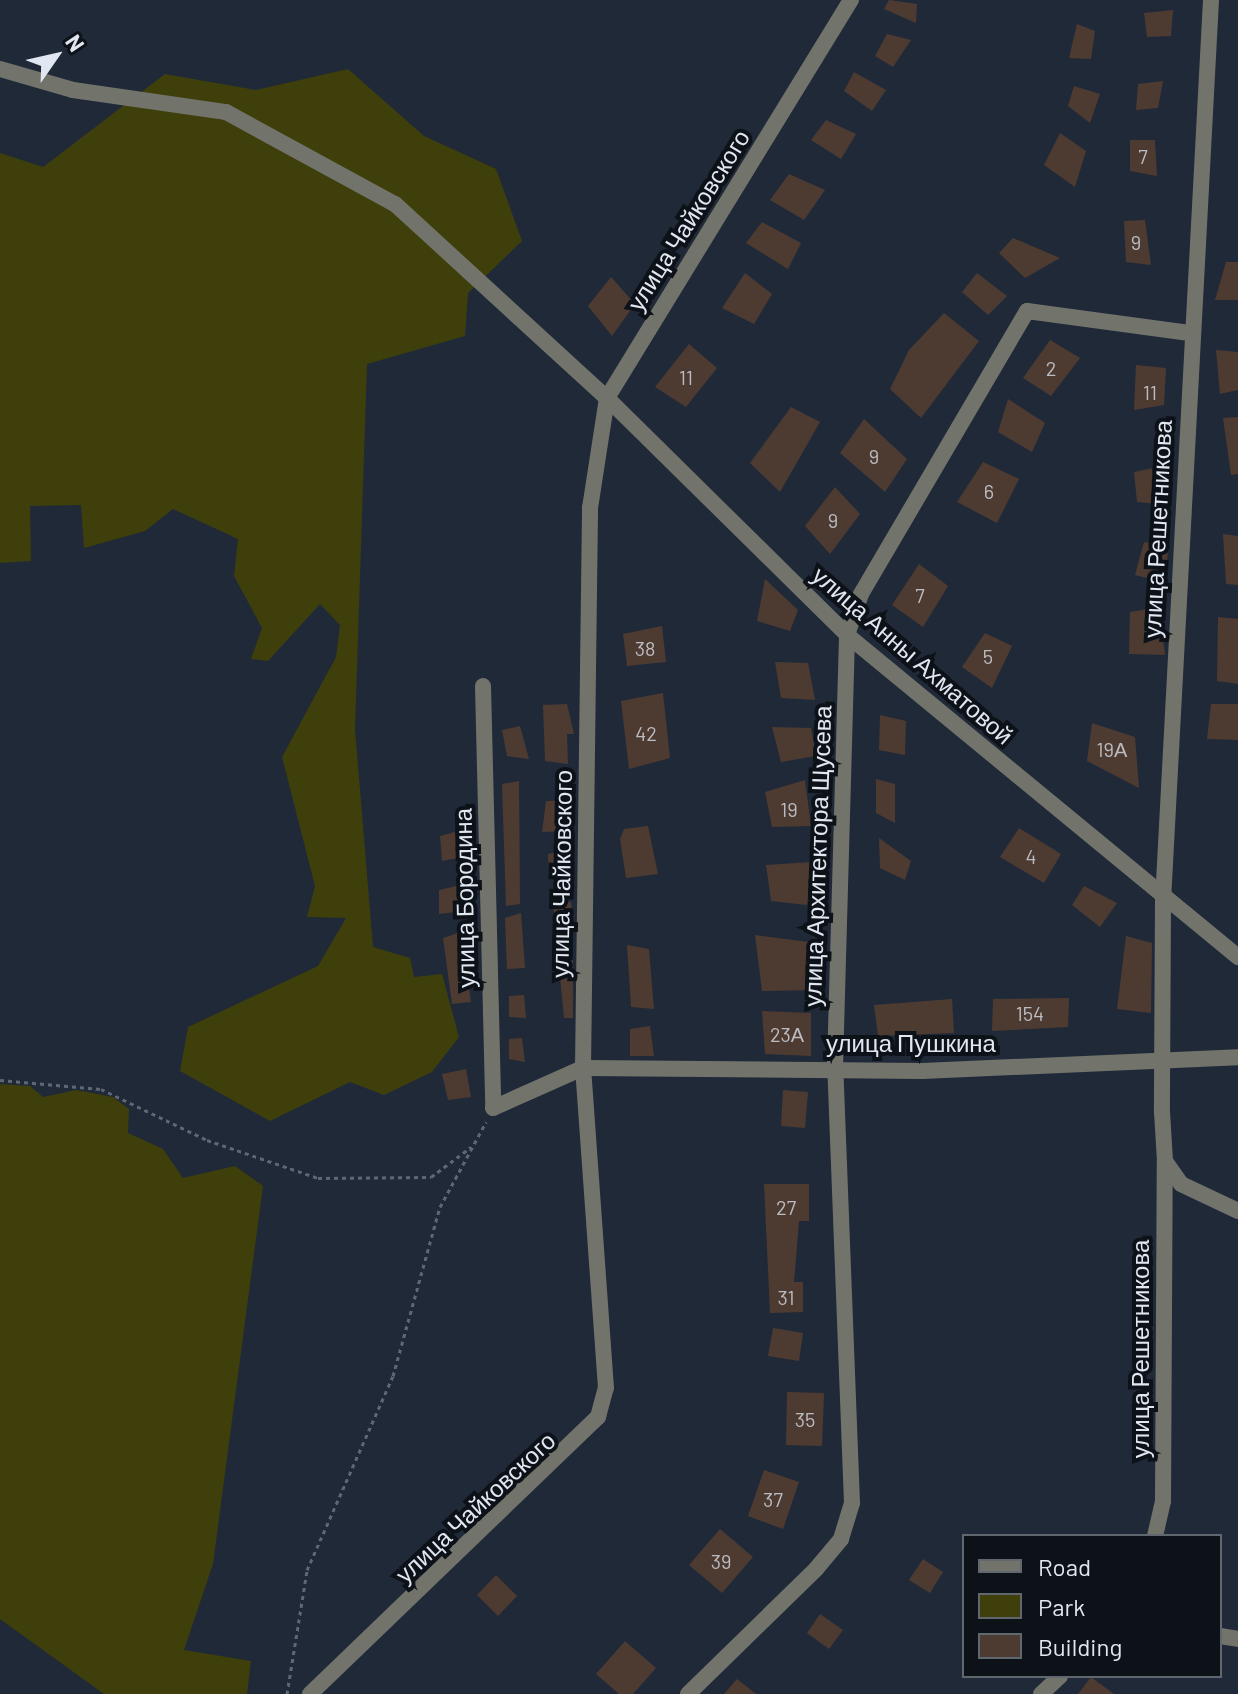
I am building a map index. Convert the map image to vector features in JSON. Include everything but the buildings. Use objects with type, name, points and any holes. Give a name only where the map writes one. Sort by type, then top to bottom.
[{"type":"street","name":"улица Чайковского","points":[[310,1694],[598,1417],[606,1388],[583,1068],[590,508],[607,398],[851,0]]},
{"type":"street","name":"улица Решетникова","points":[[1155,1534],[1163,1501],[1167,1061],[1163,900],[1190,333],[1211,0]]},
{"type":"street","name":"улица Анны Ахматовой","points":[[0,69],[73,90],[226,112],[395,204],[572,370],[607,398],[847,635],[1163,900],[1238,957]]},
{"type":"street","name":"улица Архитектора Щусева","points":[[688,1694],[816,1569],[841,1539],[852,1503],[835,1066],[847,635],[861,594],[1027,311],[1190,333]]},
{"type":"street","name":"улица Бородина","points":[[483,686],[493,1108]]},
{"type":"street","name":"улица Пушкина","points":[[583,1068],[835,1066],[922,1071],[1238,1057]]},
{"type":"street","points":[[493,1108],[583,1068]]},
{"type":"street","points":[[1165,1161],[1181,1184],[1238,1211]]},
{"type":"street","points":[[1041,1694],[1058,1678]]},
{"type":"path","points":[[0,1080],[101,1089],[207,1140],[318,1178],[431,1177],[473,1146]]},
{"type":"path","points":[[287,1694],[307,1570],[393,1376],[440,1207],[493,1108]]},
{"type":"green space","points":[[348,69],[424,136],[496,169],[522,241],[468,293],[465,336],[367,364],[355,729],[373,947],[410,958],[414,977],[442,974],[459,1037],[432,1072],[384,1095],[350,1082],[270,1121],[180,1071],[188,1027],[318,966],[346,918],[307,917],[315,886],[282,757],[336,657],[340,625],[320,604],[268,661],[251,659],[262,628],[234,576],[238,539],[173,509],[145,531],[84,548],[81,505],[30,506],[31,561],[0,563],[0,153],[43,167],[165,74],[256,90]]},
{"type":"green space","points":[[0,1084],[30,1086],[43,1097],[76,1090],[113,1097],[129,1109],[128,1133],[163,1149],[183,1178],[235,1166],[263,1186],[213,1564],[184,1650],[251,1661],[247,1694],[104,1694],[0,1619]]}]
